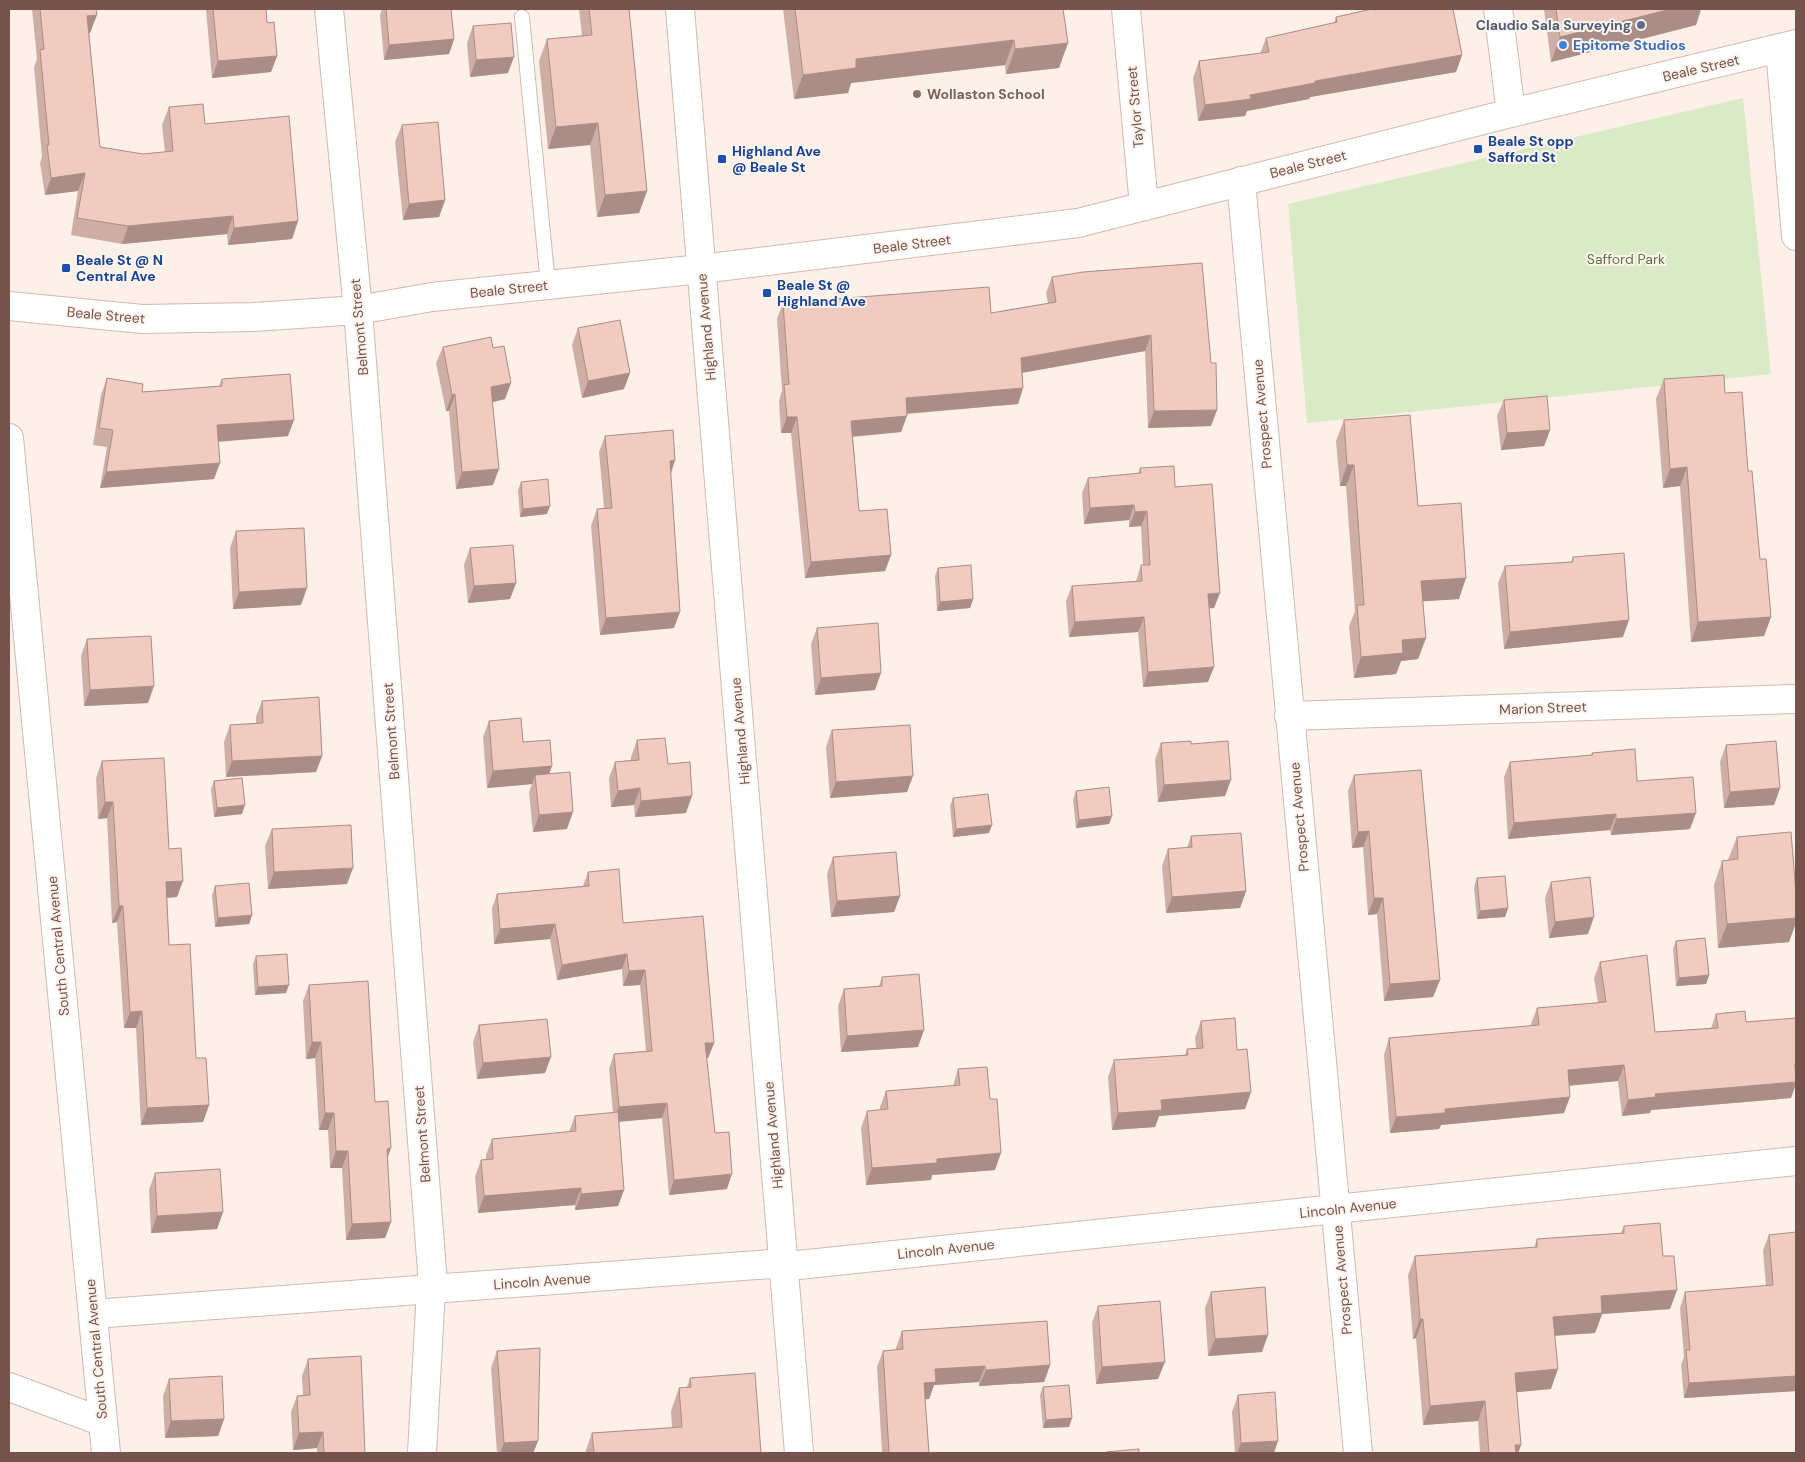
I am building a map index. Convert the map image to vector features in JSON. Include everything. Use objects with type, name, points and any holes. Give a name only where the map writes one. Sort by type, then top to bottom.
[{"type":"street","name":"Belmont Street","points":[[329,9],[358,310],[432,1271],[422,1453]]},
{"type":"street","name":"Highland Avenue","points":[[680,9],[799,1453]]},
{"type":"street","name":"Taylor Street","points":[[1126,9],[1144,206]]},
{"type":"street","points":[[1498,9],[1511,113]]},
{"type":"street","name":"Beale Street","points":[[9,306],[142,319],[254,317],[358,310],[432,298],[701,270],[1078,223],[1511,113],[1788,47]]},
{"type":"street","points":[[1788,47],[1796,236]]},
{"type":"street","name":"Prospect Avenue","points":[[1241,181],[1358,1453]]},
{"type":"street","name":"South Central Avenue","points":[[9,438],[106,1453]]},
{"type":"street","name":"Marion Street","points":[[1290,716],[1796,699]]},
{"type":"street","name":"Lincoln Avenue","points":[[93,1314],[784,1263],[798,1265],[1796,1161]]},
{"type":"street","points":[[9,1387],[103,1422]]},
{"type":"lane","points":[[522,17],[548,285]]},
{"type":"green space","name":"Safford Park","points":[[1743,98],[1771,374],[1307,423],[1288,204]]},
{"type":"building","points":[[40,9],[96,9],[97,15],[87,16],[100,147],[143,154],[173,151],[169,107],[203,104],[205,124],[289,116],[298,221],[234,228],[233,216],[128,226],[77,218],[85,173],[51,178],[40,50],[44,49]]},
{"type":"building","points":[[213,9],[266,9],[267,23],[274,22],[277,56],[218,61]]},
{"type":"building","points":[[386,9],[451,9],[454,39],[389,45]]},
{"type":"building","points":[[589,9],[629,9],[647,191],[605,195],[598,123],[556,127],[547,39],[592,35]]},
{"type":"building","points":[[795,9],[1063,9],[1068,43],[1015,49],[1014,40],[856,59],[856,68],[803,75]]},
{"type":"building","points":[[1373,9],[1453,9],[1462,55],[1315,81],[1315,83],[1250,95],[1251,99],[1205,105],[1199,61],[1269,52],[1266,38],[1337,22],[1336,17]]},
{"type":"building","points":[[1556,9],[1671,9],[1560,37]]},
{"type":"building","points":[[511,23],[514,57],[476,60],[473,26]]},
{"type":"building","points":[[438,122],[445,200],[409,204],[402,125]]},
{"type":"building","points":[[1202,263],[1211,363],[1216,363],[1217,410],[1154,411],[1151,335],[1021,358],[1023,388],[906,398],[907,416],[851,421],[859,511],[887,509],[891,555],[811,562],[797,417],[787,417],[784,385],[789,384],[783,303],[989,287],[991,313],[1056,302],[1052,277],[1083,272]]},
{"type":"building","points":[[620,320],[630,373],[588,381],[578,328]]},
{"type":"building","points":[[491,337],[493,348],[504,346],[511,383],[491,387],[499,469],[462,472],[455,394],[452,395],[443,347]]},
{"type":"building","points":[[290,374],[294,420],[217,425],[220,463],[106,472],[113,430],[99,428],[107,378],[143,384],[142,392],[222,386],[222,379]]},
{"type":"building","points":[[1724,375],[1725,393],[1742,392],[1748,471],[1752,471],[1760,559],[1766,559],[1771,617],[1698,622],[1687,467],[1670,469],[1664,379]]},
{"type":"building","points":[[1547,396],[1550,430],[1507,433],[1504,400]]},
{"type":"building","points":[[1410,415],[1418,506],[1461,503],[1466,578],[1421,581],[1426,638],[1402,640],[1403,653],[1361,657],[1357,605],[1364,605],[1354,465],[1347,465],[1344,420]]},
{"type":"building","points":[[673,430],[675,460],[670,461],[680,612],[606,618],[597,509],[612,508],[605,436]]},
{"type":"building","points":[[1174,466],[1175,487],[1212,484],[1220,593],[1208,594],[1214,667],[1148,672],[1144,617],[1075,622],[1072,586],[1142,581],[1141,565],[1150,565],[1147,511],[1135,512],[1134,505],[1090,508],[1088,478],[1141,473],[1140,468]]},
{"type":"building","points":[[548,479],[550,506],[523,509],[521,482]]},
{"type":"building","points":[[304,528],[307,588],[239,592],[236,531]]},
{"type":"building","points":[[513,545],[516,583],[474,586],[470,548]]},
{"type":"building","points":[[1624,553],[1629,620],[1510,632],[1505,566],[1573,562],[1573,557]]},
{"type":"building","points":[[971,565],[973,599],[940,602],[938,568]]},
{"type":"building","points":[[878,623],[881,673],[821,678],[817,628]]},
{"type":"building","points":[[151,636],[154,686],[90,690],[87,639]]},
{"type":"building","points":[[319,697],[322,756],[232,761],[230,725],[263,723],[262,701]]},
{"type":"building","points":[[521,718],[523,742],[550,740],[552,766],[493,771],[489,721]]},
{"type":"building","points":[[910,725],[913,776],[836,782],[832,730]]},
{"type":"building","points":[[665,738],[668,764],[690,762],[692,796],[641,801],[640,788],[618,791],[615,762],[639,760],[637,740]]},
{"type":"building","points":[[1191,741],[1191,744],[1228,741],[1231,780],[1164,785],[1161,743]]},
{"type":"building","points":[[1776,741],[1780,788],[1730,792],[1726,745]]},
{"type":"building","points":[[1635,749],[1637,781],[1693,777],[1696,813],[1616,819],[1616,814],[1514,823],[1510,762],[1593,755],[1592,753]]},
{"type":"building","points":[[164,758],[169,849],[181,848],[183,881],[166,882],[169,945],[190,944],[196,1058],[206,1058],[209,1105],[147,1108],[142,1011],[130,1012],[123,906],[119,906],[113,802],[105,802],[102,761]]},
{"type":"building","points":[[1421,770],[1440,980],[1390,984],[1383,898],[1374,898],[1369,831],[1358,832],[1354,775]]},
{"type":"building","points":[[570,772],[573,812],[539,815],[535,775]]},
{"type":"building","points":[[242,778],[245,805],[217,808],[214,781]]},
{"type":"building","points":[[1109,787],[1112,816],[1079,820],[1076,791]]},
{"type":"building","points":[[988,794],[992,825],[956,829],[953,798]]},
{"type":"building","points":[[351,825],[353,868],[274,872],[272,829]]},
{"type":"building","points":[[1791,832],[1796,918],[1727,924],[1722,861],[1738,859],[1737,837]]},
{"type":"building","points":[[1241,833],[1246,891],[1172,897],[1168,849],[1192,847],[1191,836]]},
{"type":"building","points":[[896,852],[900,896],[837,901],[833,857]]},
{"type":"building","points":[[619,869],[623,923],[703,916],[714,1043],[705,1043],[715,1133],[729,1132],[732,1174],[674,1180],[667,1103],[619,1107],[614,1054],[652,1051],[645,970],[629,971],[627,954],[562,965],[555,924],[500,929],[497,894],[589,886],[588,872]]},
{"type":"building","points":[[1505,876],[1508,908],[1480,911],[1477,878]]},
{"type":"building","points":[[1590,877],[1594,917],[1555,922],[1551,882]]},
{"type":"building","points":[[249,883],[252,915],[218,918],[215,886]]},
{"type":"building","points":[[1705,938],[1709,975],[1679,978],[1676,941]]},
{"type":"building","points":[[287,954],[289,985],[258,987],[256,956]]},
{"type":"building","points":[[1647,955],[1655,1032],[1718,1028],[1716,1014],[1745,1011],[1746,1022],[1796,1018],[1796,1082],[1655,1094],[1656,1097],[1628,1100],[1624,1065],[1568,1070],[1570,1097],[1445,1109],[1445,1113],[1396,1117],[1389,1038],[1539,1025],[1537,1008],[1606,1002],[1600,962]]},
{"type":"building","points":[[919,974],[924,1030],[847,1036],[844,989],[882,986],[882,977]]},
{"type":"building","points":[[368,981],[375,1102],[388,1101],[391,1148],[387,1149],[391,1222],[352,1224],[348,1151],[336,1151],[334,1113],[325,1113],[321,1042],[312,1042],[309,985]]},
{"type":"building","points":[[1235,1018],[1237,1050],[1247,1049],[1251,1092],[1161,1100],[1162,1110],[1118,1113],[1114,1060],[1188,1055],[1187,1049],[1203,1048],[1201,1021]]},
{"type":"building","points":[[547,1019],[551,1057],[483,1063],[479,1025]]},
{"type":"building","points":[[987,1067],[990,1099],[997,1099],[1001,1153],[937,1159],[937,1163],[872,1168],[867,1111],[888,1109],[886,1091],[960,1085],[958,1069]]},
{"type":"building","points":[[618,1112],[624,1190],[581,1194],[581,1188],[484,1196],[481,1160],[493,1159],[492,1139],[576,1131],[575,1116]]},
{"type":"building","points":[[220,1169],[223,1212],[157,1216],[155,1173]]},
{"type":"building","points":[[1660,1223],[1663,1256],[1674,1256],[1677,1290],[1601,1296],[1602,1313],[1553,1317],[1558,1369],[1515,1373],[1521,1445],[1515,1445],[1516,1453],[1489,1453],[1485,1401],[1430,1406],[1423,1319],[1420,1319],[1415,1256],[1537,1247],[1537,1239],[1624,1233],[1624,1226]]},
{"type":"building","points":[[1796,1232],[1796,1376],[1689,1383],[1686,1350],[1690,1350],[1685,1292],[1773,1285],[1769,1235]]},
{"type":"building","points":[[1265,1287],[1268,1335],[1215,1339],[1211,1292]]},
{"type":"building","points":[[1160,1301],[1165,1362],[1102,1367],[1098,1306]]},
{"type":"building","points":[[1047,1321],[1050,1365],[986,1370],[985,1366],[935,1369],[936,1382],[924,1383],[929,1453],[889,1453],[883,1351],[903,1349],[902,1331]]},
{"type":"building","points":[[540,1348],[538,1441],[504,1443],[497,1351]]},
{"type":"building","points":[[361,1356],[365,1453],[324,1453],[323,1432],[299,1433],[297,1396],[310,1395],[308,1359]]},
{"type":"building","points":[[755,1373],[761,1453],[594,1453],[592,1433],[682,1427],[679,1388],[691,1387],[690,1378]]},
{"type":"building","points":[[222,1376],[224,1419],[171,1421],[169,1379]]},
{"type":"building","points":[[1069,1385],[1072,1418],[1046,1420],[1043,1387]]},
{"type":"building","points":[[1275,1392],[1278,1441],[1241,1443],[1238,1395]]},
{"type":"building","points":[[1139,1449],[1139,1453],[1106,1453],[1106,1452]]},
{"type":"place","name":"Claudio Sala Surveying","points":[[1641,25]]},
{"type":"place","name":"Epitome Studios","points":[[1563,45]]},
{"type":"place","name":"Wollaston School","points":[[917,94]]},
{"type":"place","name":"Beale St opp Safford St","points":[[1478,149]]},
{"type":"place","name":"Highland Ave @ Beale St","points":[[722,159]]},
{"type":"place","name":"Beale St @ N Central Ave","points":[[66,268]]},
{"type":"place","name":"Beale St @ Highland Ave","points":[[767,293]]}]
